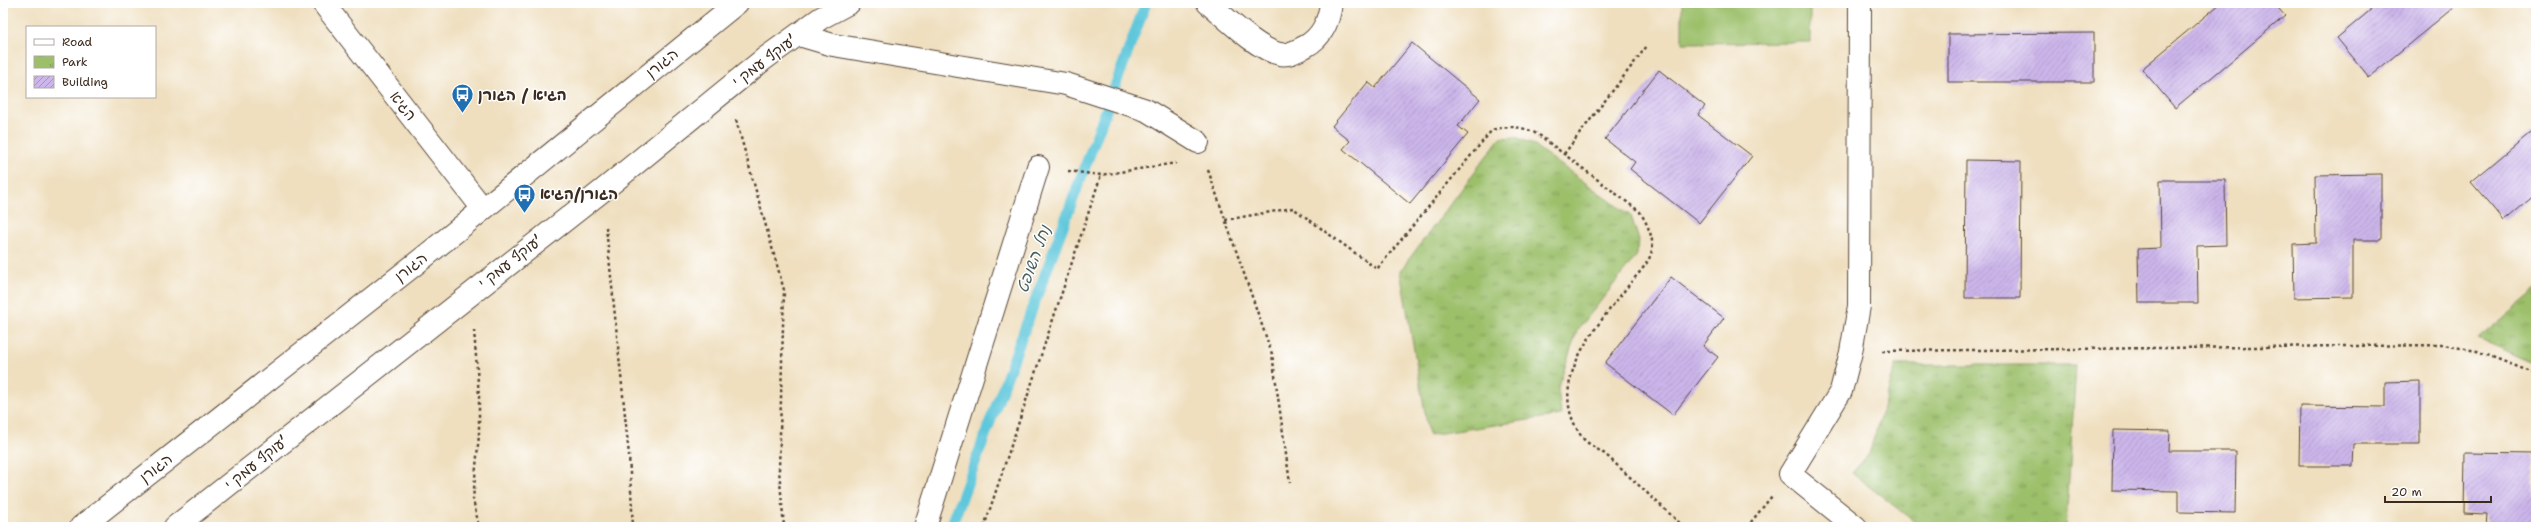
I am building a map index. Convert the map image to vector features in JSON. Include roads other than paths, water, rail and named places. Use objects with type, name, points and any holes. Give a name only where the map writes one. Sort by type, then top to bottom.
[{"type":"street","name":"הגיא","points":[[323,3],[483,208]]},
{"type":"street","name":"הגורן","points":[[81,527],[483,208],[737,3]]},
{"type":"street","name":"עוקף עמק י’","points":[[175,527],[460,301],[602,191],[727,89],[799,35],[848,3]]},
{"type":"street","points":[[1208,3],[1266,49],[1281,54],[1293,52],[1315,41],[1327,24],[1331,3]]},
{"type":"street","points":[[1856,527],[1790,474],[1841,391],[1852,352],[1859,306],[1860,3]]},
{"type":"street","points":[[799,35],[833,45],[1066,84],[1146,110],[1198,142]]},
{"type":"street","points":[[925,527],[1038,167]]},
{"type":"waterway","name":"נחל השופט","points":[[951,527],[1146,3]]},
{"type":"place","name":"הגיא / הגורן","points":[[463,114]]},
{"type":"place","name":"הגורן/הגיא","points":[[524,214]]}]
